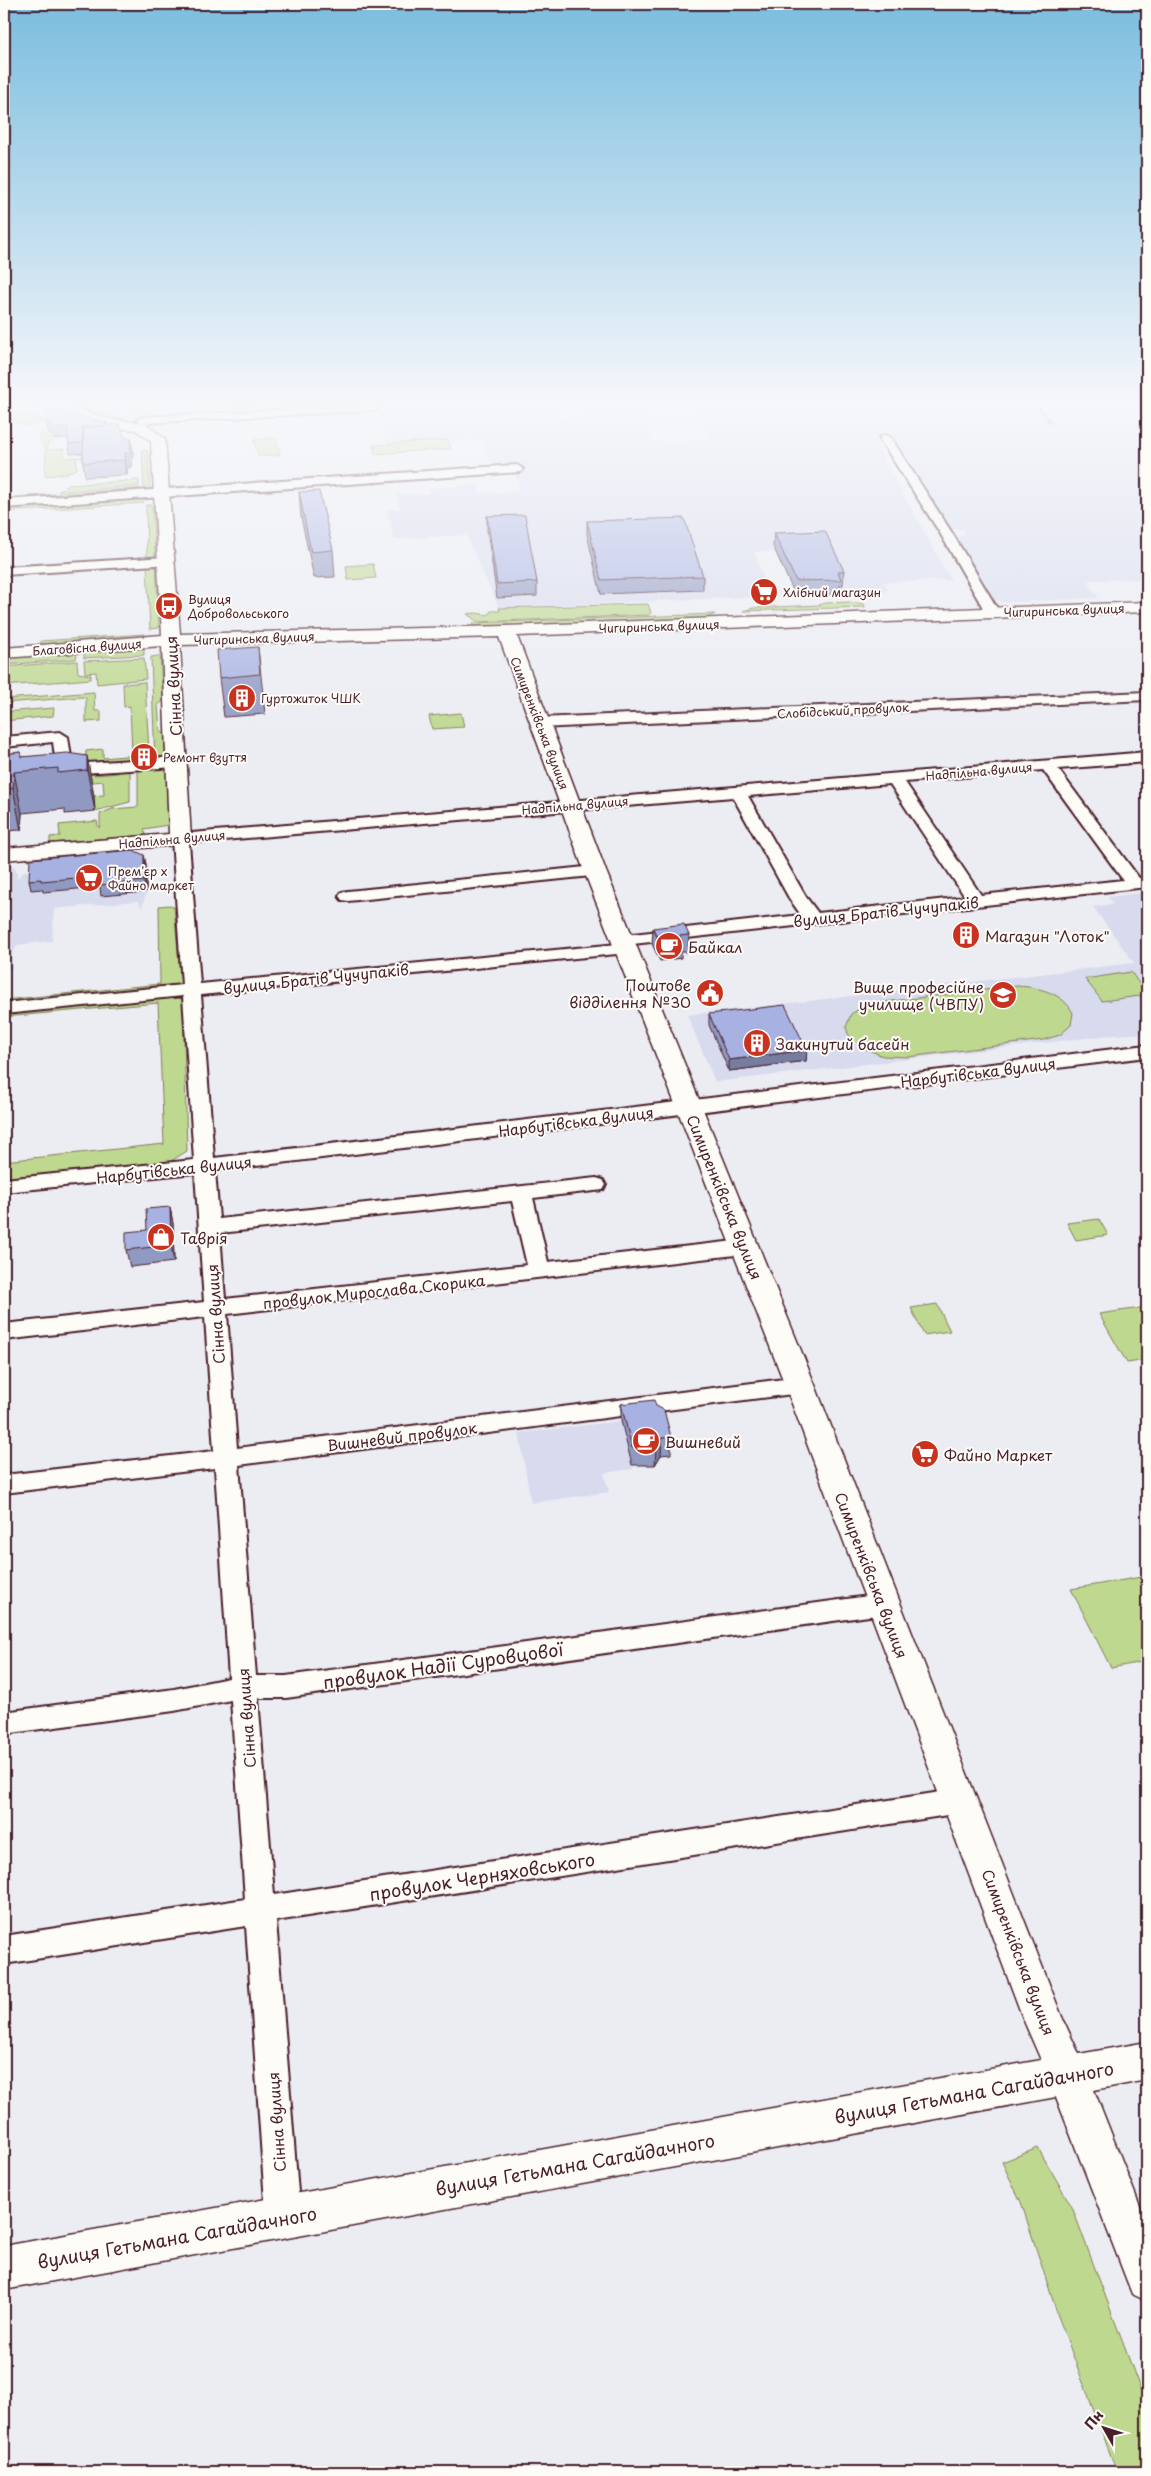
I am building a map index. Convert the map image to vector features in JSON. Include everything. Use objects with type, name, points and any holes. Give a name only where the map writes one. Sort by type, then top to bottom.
[{"type":"main road","name":"Сінна вулиця","points":[[163,517],[171,640],[180,839]]},
{"type":"main road","name":"Чигиринська вулиця","points":[[171,640],[506,632],[1147,607]]},
{"type":"main road","name":"Симиренківська вулиця","points":[[506,632],[595,871],[626,944],[800,1385],[1044,2020],[1068,2074],[1147,2279]]},
{"type":"main road","name":"Благовісна вулиця","points":[[4,653],[171,640]]},
{"type":"main road","name":"Надпільна вулиця","points":[[4,854],[180,839]]},
{"type":"main road","name":"вулиця Гетьмана Сагайдачного","points":[[4,2268],[1068,2074],[1147,2062]]},
{"type":"street","points":[[935,517],[993,613]]},
{"type":"street","points":[[4,571],[166,561]]},
{"type":"street","name":"Слобідський провулок","points":[[539,723],[1147,696]]},
{"type":"street","points":[[4,742],[60,737],[64,766],[67,769],[176,762]]},
{"type":"street","name":"Надпільна вулиця","points":[[180,839],[1147,757]]},
{"type":"street","points":[[1047,765],[1141,882]]},
{"type":"street","points":[[894,778],[976,901]]},
{"type":"street","points":[[738,791],[798,898],[812,919]]},
{"type":"street","name":"Сінна вулиця","points":[[180,839],[283,2217]]},
{"type":"street","points":[[348,896],[595,871]]},
{"type":"street","name":"вулиця Братів Чучупаків","points":[[4,1008],[626,944],[812,919],[1141,882]]},
{"type":"street","name":"Нарбутівська вулиця","points":[[4,1186],[204,1165],[1147,1052]]},
{"type":"street","points":[[209,1227],[596,1185]]},
{"type":"street","points":[[521,1193],[539,1272]]},
{"type":"street","name":"провулок Мирослава Скорика","points":[[4,1332],[744,1247]]},
{"type":"street","name":"Вишневий провулок","points":[[4,1484],[226,1458],[800,1385]]},
{"type":"street","name":"провулок Надії Суровцової","points":[[4,1723],[244,1688],[286,1687],[883,1604]]},
{"type":"street","name":"провулок Черняховського","points":[[4,1950],[960,1801]]},
{"type":"shaded area","points":[[389,517],[916,517],[951,580],[883,582],[888,590],[878,593],[840,590],[821,549],[754,552],[770,596],[499,608],[466,535],[394,539]]},
{"type":"shaded area","points":[[942,517],[1147,517],[1147,579],[1086,580],[1092,583],[1088,583],[1099,598],[1002,602],[994,599],[989,594],[965,555],[967,553],[961,550],[955,539],[965,533],[964,529],[950,529]]},
{"type":"shaded area","points":[[14,866],[17,872],[17,879],[24,871],[33,870],[146,892],[142,908],[138,901],[54,909],[52,941],[18,945],[12,954],[12,969],[4,970],[4,867]]},
{"type":"shaded area","name":"Вище професійне училище (ЧВПУ)","points":[[1147,892],[1147,1033],[1103,1036],[715,1082],[687,1015],[1134,963],[1093,907],[1113,904],[1108,897]]},
{"type":"shaded area","points":[[621,1421],[633,1469],[604,1473],[609,1492],[531,1503],[519,1433]]},
{"type":"green space","points":[[146,517],[153,517],[155,557],[147,561]]},
{"type":"green space","points":[[373,564],[376,578],[348,580],[346,566]]},
{"type":"green space","points":[[147,565],[156,566],[159,628],[150,629]]},
{"type":"green space","points":[[850,602],[864,604],[865,607],[743,611],[753,608]]},
{"type":"green space","points":[[648,604],[651,613],[649,615],[478,622],[467,614],[488,615],[491,611],[500,611],[499,608]]},
{"type":"green space","points":[[715,614],[707,618],[684,620],[473,627],[473,623]]},
{"type":"green space","points":[[145,634],[145,638],[41,647],[41,641]]},
{"type":"green space","points":[[144,647],[144,655],[84,658],[84,652],[88,651]]},
{"type":"green space","points":[[71,652],[77,654],[76,659],[4,665],[4,657]]},
{"type":"green space","points":[[160,656],[163,701],[158,705],[160,730],[165,735],[166,757],[155,761],[151,657]]},
{"type":"green space","points":[[144,658],[146,679],[97,684],[96,672],[85,673],[84,661]]},
{"type":"green space","points":[[77,661],[78,673],[91,675],[91,679],[4,686],[4,667]]},
{"type":"green space","points":[[145,682],[149,752],[132,754],[130,706],[124,707],[123,684]]},
{"type":"green space","points":[[94,692],[95,711],[101,711],[101,721],[86,722],[86,698],[83,697],[4,703],[4,699]]},
{"type":"green space","points":[[54,708],[53,716],[4,721],[4,712]]},
{"type":"green space","points":[[461,713],[464,727],[432,729],[429,716]]},
{"type":"green space","points":[[103,749],[103,758],[147,754],[147,763],[135,764],[129,759],[101,762],[95,767],[85,763],[86,751]]},
{"type":"green space","points":[[166,767],[168,825],[144,829],[146,835],[50,843],[50,837],[60,836],[59,825],[97,821],[98,827],[100,827],[100,814],[112,809],[138,807],[138,769]]},
{"type":"green space","points":[[123,768],[130,768],[130,802],[95,811],[91,796],[104,795],[103,781],[84,783],[86,771],[95,775],[118,773]]},
{"type":"green space","points":[[170,905],[174,907],[181,984],[175,989],[4,1005],[4,1000],[160,984],[159,906]]},
{"type":"green space","points":[[1131,972],[1147,995],[1102,1001],[1085,979]]},
{"type":"green space","points":[[1017,986],[1050,992],[1063,1000],[1073,1013],[1071,1025],[1060,1035],[1043,1040],[908,1057],[883,1056],[861,1047],[848,1034],[846,1027],[851,1014],[867,1004]]},
{"type":"green space","points":[[169,996],[183,999],[187,1151],[168,1163],[4,1181],[4,1161],[164,1144],[158,1003],[4,1017],[4,1013]]},
{"type":"green space","points":[[1099,1219],[1108,1235],[1076,1240],[1067,1223]]},
{"type":"green space","points":[[937,1304],[950,1331],[924,1335],[911,1308]]},
{"type":"green space","points":[[1147,1307],[1147,1360],[1127,1363],[1099,1314]]},
{"type":"green space","points":[[1147,1576],[1147,1661],[1111,1668],[1071,1589]]},
{"type":"green space","points":[[1038,2148],[1072,2207],[1147,2407],[1147,2472],[1117,2472],[1058,2316],[1021,2202],[1002,2162]]},
{"type":"building","points":[[304,517],[325,517],[333,550],[311,552]]},
{"type":"building","points":[[487,517],[525,517],[537,582],[497,584]]},
{"type":"building","points":[[684,518],[703,576],[601,580],[587,521]]},
{"type":"building","points":[[825,531],[844,571],[838,571],[841,580],[796,581],[774,533]]},
{"type":"building","points":[[258,647],[260,674],[219,678],[217,650]]},
{"type":"building","points":[[21,752],[21,757],[67,753],[87,756],[87,770],[58,773],[58,768],[14,772],[13,788],[4,789],[4,754]]},
{"type":"building","points":[[133,850],[144,855],[144,881],[100,885],[100,876],[41,881],[41,879],[29,880],[30,859]]},
{"type":"building","points":[[684,924],[689,935],[679,936],[682,942],[660,944],[653,928]]},
{"type":"building","name":"Закинутий басейн","points":[[785,1005],[807,1050],[729,1060],[709,1014]]},
{"type":"building","points":[[170,1207],[171,1245],[126,1250],[126,1232],[147,1230],[146,1209]]},
{"type":"building","points":[[654,1400],[656,1406],[664,1410],[671,1437],[662,1438],[656,1448],[632,1448],[621,1404]]},
{"type":"place","name":"Хлібний магазин","points":[[764,592]]},
{"type":"place","name":"Вулиця Добровольського","points":[[169,606]]},
{"type":"place","name":"Гуртожиток ЧШК","points":[[242,698]]},
{"type":"place","name":"Ремонт взуття","points":[[144,757]]},
{"type":"place","name":"Прем'єр х Файно маркет","points":[[89,878]]},
{"type":"place","name":"Магазин \"Лоток\"","points":[[966,935]]},
{"type":"place","name":"Байкал","points":[[669,946]]},
{"type":"place","name":"Поштове відділення №30","points":[[710,993]]},
{"type":"place","name":"Вище професійне училище (ЧВПУ)","points":[[1003,995]]},
{"type":"place","name":"Закинутий басейн","points":[[757,1043]]},
{"type":"place","name":"Таврія","points":[[161,1237]]},
{"type":"place","name":"Вишневий","points":[[646,1441]]},
{"type":"place","name":"Файно Маркет","points":[[925,1454]]}]
